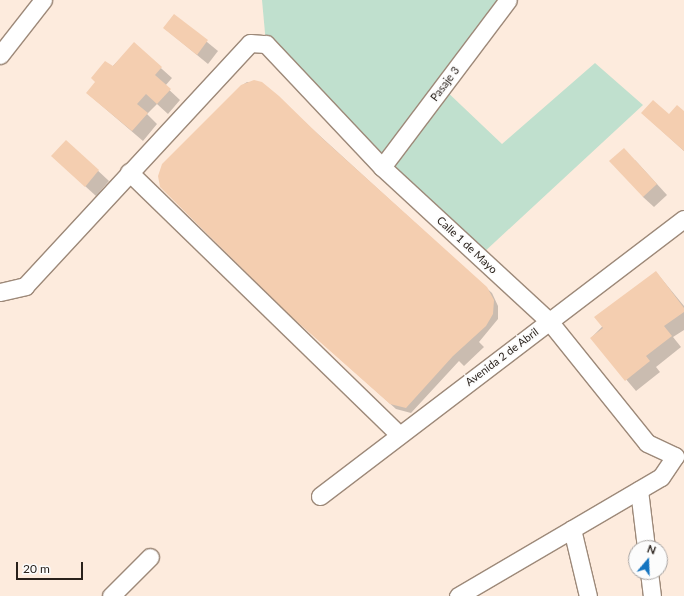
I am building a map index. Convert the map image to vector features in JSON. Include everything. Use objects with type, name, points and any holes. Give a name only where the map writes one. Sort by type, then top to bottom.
[{"type":"street","points":[[0,55],[43,0]]},
{"type":"street","name":"Pasaje 3","points":[[382,168],[508,0]]},
{"type":"street","name":"Calle 1 de Mayo","points":[[129,172],[250,43],[266,44],[382,168],[549,322],[647,443],[680,456]]},
{"type":"street","points":[[0,292],[24,286],[129,172],[399,435]]},
{"type":"street","name":"Avenida 2 de Abril","points":[[320,496],[684,219]]},
{"type":"street","points":[[458,596],[474,592],[572,529],[661,477],[680,456]]},
{"type":"street","points":[[639,490],[645,540]]},
{"type":"street","points":[[572,529],[588,596]]},
{"type":"street","points":[[111,596],[150,557]]},
{"type":"street","points":[[650,580],[652,596]]},
{"type":"green space","points":[[262,0],[508,0],[442,87],[502,144],[595,63],[643,105],[482,254],[266,44]]},
{"type":"building","points":[[174,14],[208,40],[197,55],[163,28]]},
{"type":"building","points":[[134,42],[162,67],[155,75],[171,89],[157,104],[146,94],[137,104],[148,113],[132,131],[86,93],[95,82],[91,78],[105,61],[113,66]]},
{"type":"building","points":[[254,80],[262,82],[279,96],[323,139],[487,287],[494,300],[493,314],[486,326],[453,356],[406,408],[390,404],[285,311],[160,187],[158,176],[162,164],[241,85]]},
{"type":"building","points":[[653,100],[669,114],[677,105],[684,111],[684,151],[641,113]]},
{"type":"building","points":[[66,140],[99,170],[85,187],[51,156]]},
{"type":"building","points":[[624,148],[657,184],[643,197],[609,161]]},
{"type":"building","points":[[656,271],[684,308],[684,312],[664,326],[672,336],[646,356],[650,361],[625,381],[590,338],[603,328],[594,317]]}]
